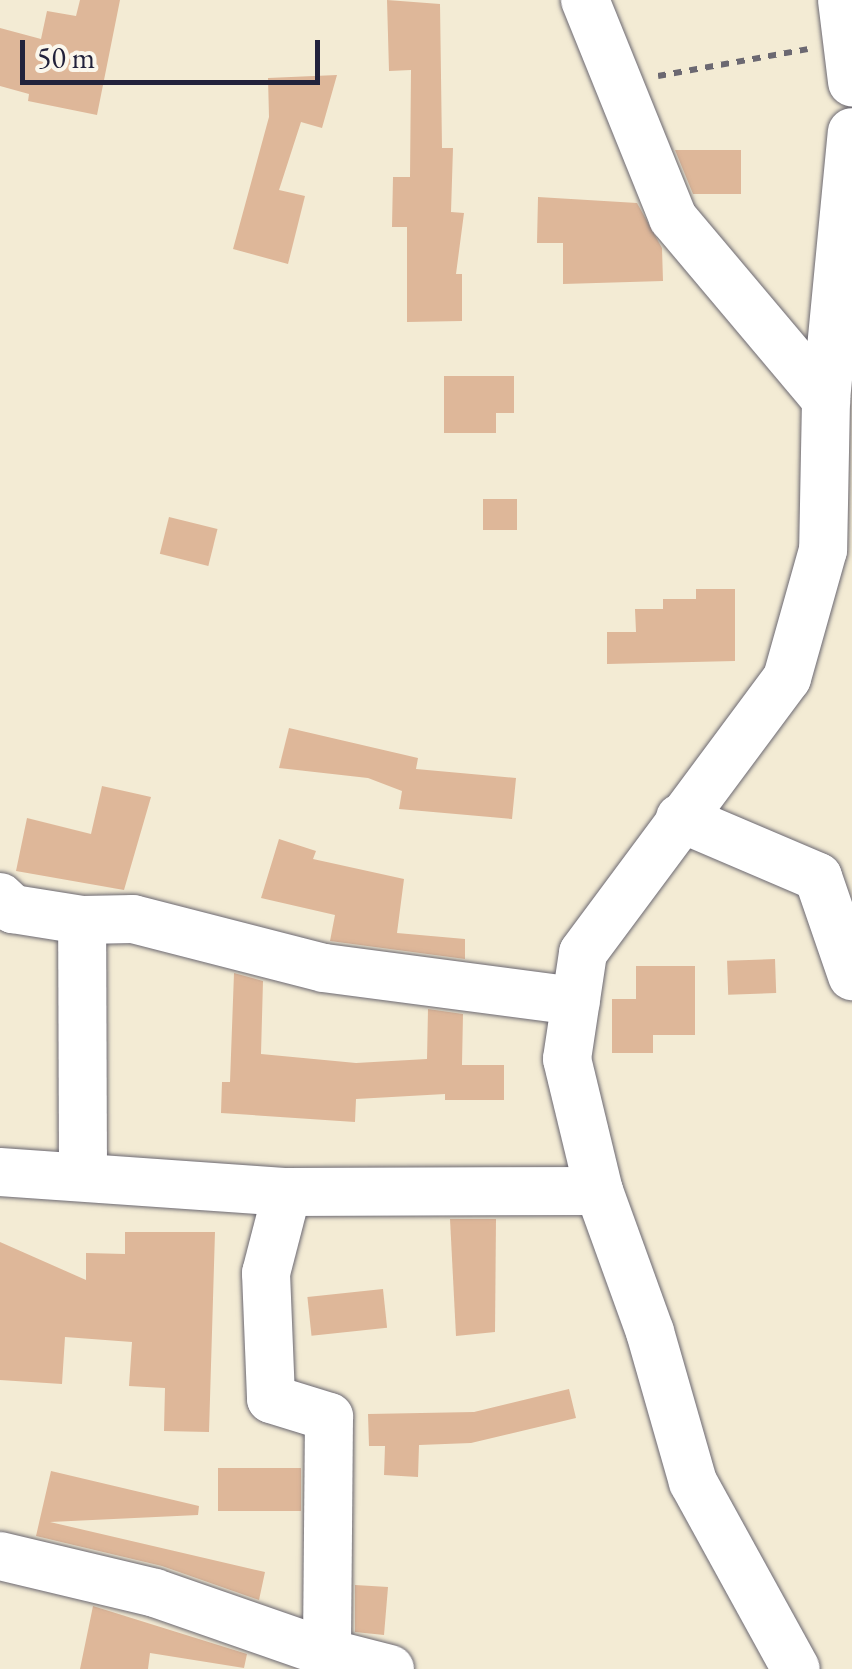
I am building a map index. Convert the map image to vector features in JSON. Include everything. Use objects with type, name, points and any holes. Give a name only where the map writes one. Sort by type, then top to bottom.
[{"type":"street","points":[[586,0],[673,218],[826,400]]},
{"type":"street","points":[[796,1669],[692,1482],[650,1332],[598,1192],[568,1058],[583,953],[786,678],[823,550],[826,400],[852,132]]},
{"type":"street","points":[[680,818],[818,877],[852,976]]},
{"type":"street","points":[[0,897],[13,909],[82,920],[133,919],[324,968],[576,1002]]},
{"type":"street","points":[[82,920],[83,1174]]},
{"type":"street","points":[[0,1172],[83,1174],[286,1192],[598,1192]]},
{"type":"street","points":[[286,1192],[266,1272],[271,1399],[329,1417],[328,1653]]},
{"type":"street","points":[[0,1556],[155,1594],[328,1653],[390,1669]]},
{"type":"path","points":[[622,83],[847,41]]},
{"type":"building","points":[[80,0],[120,0],[97,115],[28,101],[29,94],[0,86],[0,28],[41,39],[47,11],[76,16]]},
{"type":"building","points":[[387,0],[440,4],[442,148],[453,148],[451,212],[464,213],[456,274],[462,274],[462,321],[407,322],[407,227],[392,227],[393,177],[410,177],[411,70],[389,71]]},
{"type":"building","points":[[337,75],[322,128],[301,122],[279,190],[305,196],[288,264],[233,249],[269,117],[268,78]]},
{"type":"building","points":[[675,150],[741,150],[741,194],[693,194]]},
{"type":"building","points":[[538,197],[637,203],[662,248],[663,281],[563,284],[563,243],[537,243]]},
{"type":"building","points":[[444,376],[514,376],[514,413],[496,413],[496,433],[444,433]]},
{"type":"building","points":[[483,499],[517,499],[517,530],[483,530]]},
{"type":"building","points":[[169,517],[218,529],[208,566],[160,554]]},
{"type":"building","points":[[696,589],[735,589],[735,661],[607,664],[607,632],[636,632],[635,609],[663,609],[663,599],[696,599]]},
{"type":"building","points":[[289,728],[418,758],[416,769],[516,778],[512,819],[399,809],[402,791],[368,778],[279,768]]},
{"type":"building","points":[[102,786],[151,797],[124,890],[16,871],[27,818],[91,834]]},
{"type":"building","points":[[279,839],[316,851],[313,859],[404,879],[397,933],[465,939],[465,959],[330,941],[335,915],[261,898]]},
{"type":"building","points":[[775,959],[776,993],[728,995],[727,961]]},
{"type":"building","points":[[636,966],[695,966],[695,1035],[653,1035],[653,1053],[612,1053],[612,999],[636,999]]},
{"type":"building","points":[[234,973],[263,981],[261,1054],[356,1063],[427,1059],[428,1009],[463,1014],[462,1065],[504,1065],[504,1100],[445,1100],[445,1094],[356,1099],[355,1122],[221,1113],[222,1082],[230,1082]]},
{"type":"building","points":[[450,1219],[496,1219],[495,1332],[456,1336]]},
{"type":"building","points":[[125,1232],[215,1232],[209,1432],[164,1431],[165,1388],[129,1386],[132,1342],[65,1337],[62,1384],[0,1380],[0,1242],[86,1280],[86,1253],[125,1254]]},
{"type":"building","points":[[383,1289],[387,1328],[311,1336],[307,1297]]},
{"type":"building","points":[[569,1389],[576,1418],[471,1443],[419,1445],[418,1477],[384,1475],[385,1446],[369,1446],[368,1414],[474,1412]]},
{"type":"building","points":[[218,1468],[301,1468],[301,1511],[218,1511]]},
{"type":"building","points":[[51,1471],[199,1506],[198,1515],[50,1522],[265,1572],[259,1600],[162,1566],[36,1536]]},
{"type":"building","points":[[355,1585],[388,1587],[384,1635],[355,1632]]},
{"type":"building","points":[[93,1606],[247,1654],[244,1668],[150,1653],[148,1669],[80,1669]]}]
